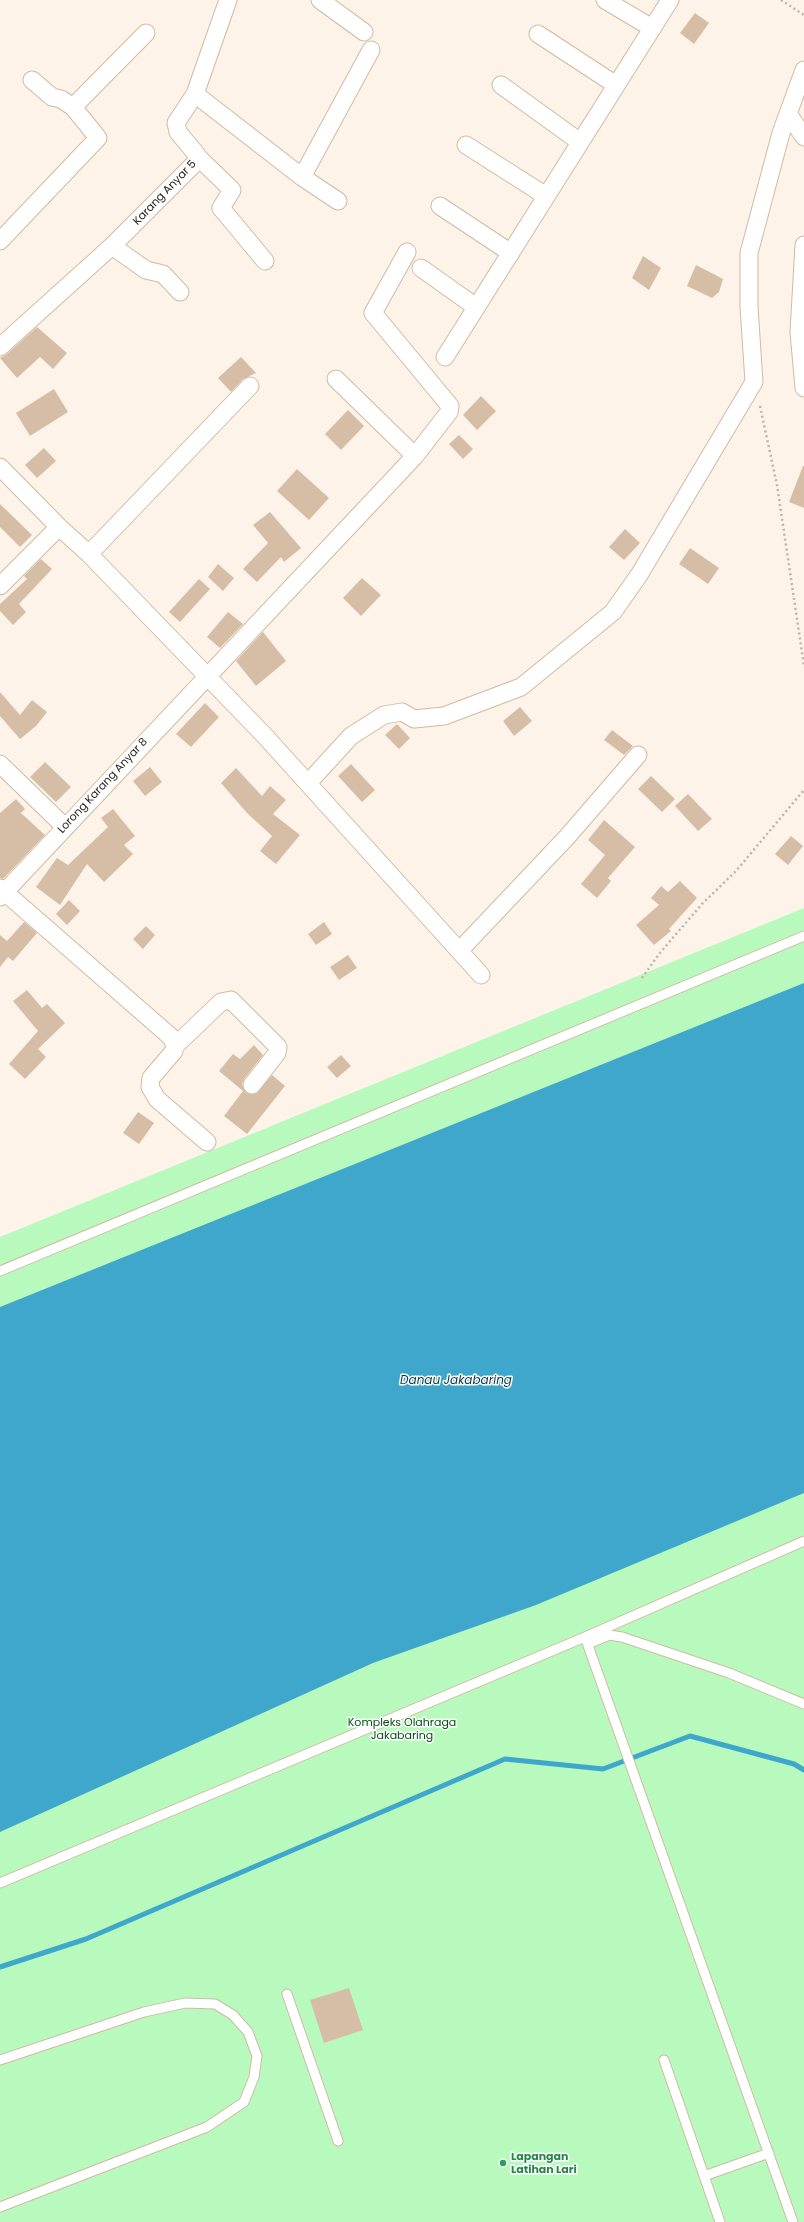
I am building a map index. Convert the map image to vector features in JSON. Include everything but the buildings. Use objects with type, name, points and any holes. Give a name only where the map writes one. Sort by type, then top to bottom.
[{"type":"street","name":"Karang Anyar 5","points":[[0,347],[112,246],[197,162],[198,157],[176,128],[176,124],[195,94],[228,0]]},
{"type":"street","points":[[320,0],[364,32]]},
{"type":"street","points":[[605,0],[652,28]]},
{"type":"street","points":[[445,357],[670,0]]},
{"type":"street","points":[[73,107],[146,33]]},
{"type":"street","points":[[538,34],[616,85]]},
{"type":"street","points":[[302,176],[371,50]]},
{"type":"street","points":[[308,783],[351,736],[384,715],[402,712],[414,719],[444,716],[521,687],[613,612],[639,575],[754,382],[749,306],[749,254],[781,134],[804,70]]},
{"type":"street","points":[[0,241],[98,139],[73,107],[61,99],[52,96],[32,80]]},
{"type":"street","points":[[501,85],[580,142]]},
{"type":"street","points":[[195,94],[302,176],[338,201]]},
{"type":"street","points":[[789,115],[804,137]]},
{"type":"street","points":[[466,145],[546,196]]},
{"type":"street","points":[[198,157],[232,190],[221,208],[265,261]]},
{"type":"street","points":[[440,206],[511,253]]},
{"type":"street","points":[[804,245],[801,329],[804,388]]},
{"type":"street","points":[[112,246],[146,270],[163,274],[180,292]]},
{"type":"street","name":"Lorong Karang Anyar 8","points":[[1,892],[65,827],[415,456],[449,412],[450,406],[373,313],[407,252]]},
{"type":"street","points":[[421,268],[476,307]]},
{"type":"street","points":[[336,378],[415,456]]},
{"type":"street","points":[[89,554],[250,386]]},
{"type":"street","points":[[0,467],[59,527],[89,554],[264,734],[481,975]]},
{"type":"street","points":[[0,586],[59,527]]},
{"type":"street","points":[[460,950],[567,837],[638,755]]},
{"type":"street","points":[[0,764],[65,827]]},
{"type":"street","points":[[1,892],[171,1037],[175,1046]]},
{"type":"street","points":[[206,1142],[157,1099],[150,1087],[151,1078],[174,1051],[175,1046],[221,1002],[231,1000],[278,1048],[277,1053],[252,1085]]},
{"type":"lane","points":[[0,1271],[804,936]]},
{"type":"lane","points":[[0,1883],[587,1641],[804,1541]]},
{"type":"lane","points":[[587,1641],[609,1635],[622,1637],[729,1673],[804,1704]]},
{"type":"lane","points":[[587,1641],[641,1798],[793,2222]]},
{"type":"lane","points":[[287,1994],[338,2141]]},
{"type":"lane","points":[[0,2060],[144,2012],[185,2002],[215,2004],[233,2015],[248,2032],[257,2056],[254,2077],[244,2102],[207,2127],[0,2207]]},
{"type":"lane","points":[[664,2060],[720,2222]]},
{"type":"lane","points":[[704,2176],[769,2153]]},
{"type":"path","points":[[781,0],[804,15]]},
{"type":"path","points":[[754,382],[777,485],[804,666]]},
{"type":"path","points":[[642,978],[659,954],[702,904],[736,871],[804,790]]},
{"type":"green space","name":"Kompleks Olahraga Jakabaring","points":[[804,908],[804,2222],[0,2222],[0,1237]]},
{"type":"water","name":"Danau Jakabaring","points":[[804,983],[804,1493],[536,1605],[373,1663],[0,1832],[0,1307]]},
{"type":"waterway","points":[[0,1967],[86,1939],[505,1759],[603,1769],[690,1736],[794,1764],[804,1770]]},
{"type":"place","name":"Lapangan Latihan Lari","points":[[503,2163]]}]
